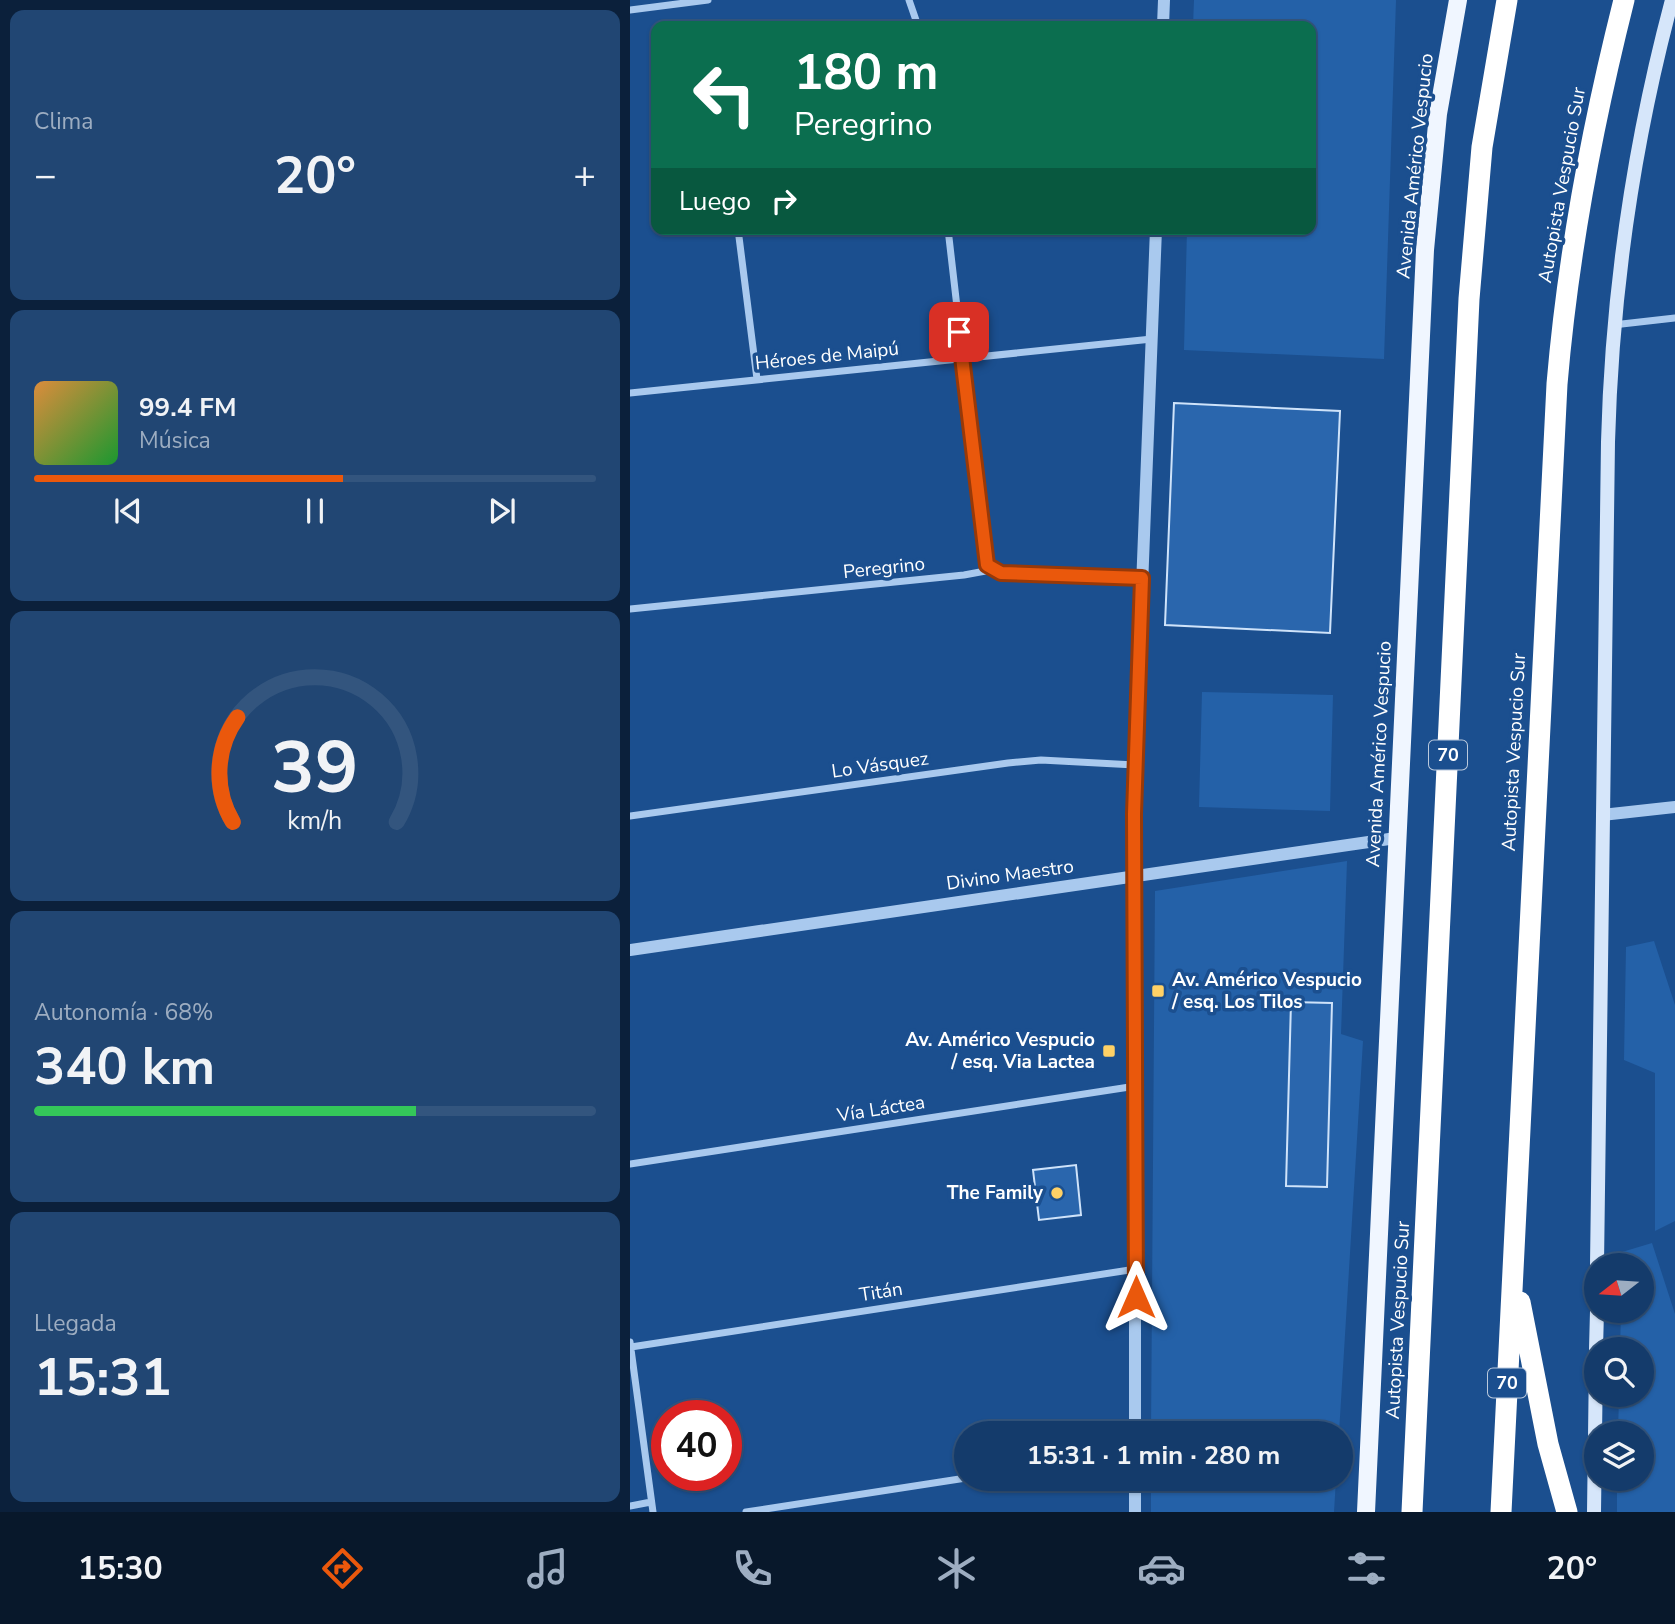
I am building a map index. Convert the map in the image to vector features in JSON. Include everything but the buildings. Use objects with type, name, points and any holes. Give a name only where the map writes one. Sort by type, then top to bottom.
[{"type":"highway","name":"Autopista Vespucio Sur","points":[[1412,1512],[1470,287],[1482,147],[1507,0]]},
{"type":"highway","name":"Autopista Vespucio Sur","points":[[1501,1512],[1549,508],[1562,324],[1586,163],[1624,0]]},
{"type":"highway","points":[[1514,1254],[1532,1373],[1567,1512]]},
{"type":"main road","name":"Avenida Américo Vespucio","points":[[1366,1512],[1425,250],[1438,114],[1458,0]]},
{"type":"main road","points":[[1597,1253],[1602,815],[1613,325],[1632,181],[1672,0]]},
{"type":"main road","points":[[1594,1512],[1595,1407]]},
{"type":"street","points":[[630,10],[708,0]]},
{"type":"street","points":[[909,0],[916,21]]},
{"type":"street","points":[[1163,21],[1164,0]]},
{"type":"street","points":[[739,235],[757,379]]},
{"type":"street","points":[[949,235],[986,559],[991,570]]},
{"type":"street","points":[[1135,1421],[1135,765],[1156,235]]},
{"type":"street","points":[[1613,325],[1675,318]]},
{"type":"street","name":"Héroes de Maipú","points":[[630,393],[961,357],[1152,340]]},
{"type":"street","name":"Peregrino","points":[[630,609],[991,570],[1001,573],[1142,578]]},
{"type":"street","name":"Lo Vásquez","points":[[630,816],[1008,763],[1041,760],[1135,765]]},
{"type":"street","points":[[1602,815],[1675,807]]},
{"type":"street","name":"Divino Maestro","points":[[630,950],[1396,838]]},
{"type":"street","name":"Vía Láctea","points":[[630,1164],[1136,1086]]},
{"type":"street","name":"Titán","points":[[630,1344],[1136,1269]]},
{"type":"street","points":[[630,1344],[653,1512]]},
{"type":"street","points":[[746,1512],[954,1480]]},
{"type":"street","points":[[1135,1491],[1135,1512]]},
{"type":"street","points":[[630,1506],[651,1502]]},
{"type":"shaded area","points":[[1194,0],[1396,0],[1384,359],[1184,350],[1187,235],[1316,235],[1316,21],[1193,21]]},
{"type":"shaded area","points":[[1202,692],[1333,695],[1330,811],[1199,807]]},
{"type":"shaded area","points":[[1347,861],[1341,1034],[1363,1041],[1340,1421],[1151,1421],[1155,891]]},
{"type":"shaded area","points":[[1654,941],[1675,1005],[1675,1221],[1655,1231],[1655,1073],[1624,1060],[1626,947]]},
{"type":"shaded area","points":[[1652,1243],[1675,1314],[1675,1512],[1617,1512],[1617,1491],[1654,1491],[1654,1421],[1618,1421],[1619,1407],[1654,1407],[1654,1337],[1620,1337],[1621,1323],[1654,1323],[1654,1253],[1622,1252]]},
{"type":"shaded area","points":[[1151,1491],[1335,1491],[1334,1512],[1151,1512]]},
{"type":"place","name":"Av. Américo Vespucio / esq. Los Tilos","points":[[1158,991]]},
{"type":"place","name":"Av. Américo Vespucio / esq. Via Lactea","points":[[1109,1051]]},
{"type":"place","name":"The Family","points":[[1057,1193]]},
{"type":"route","points":[[959,332],[987,565],[991,570],[1001,573],[1142,578],[1134,814],[1136,1297]]}]
